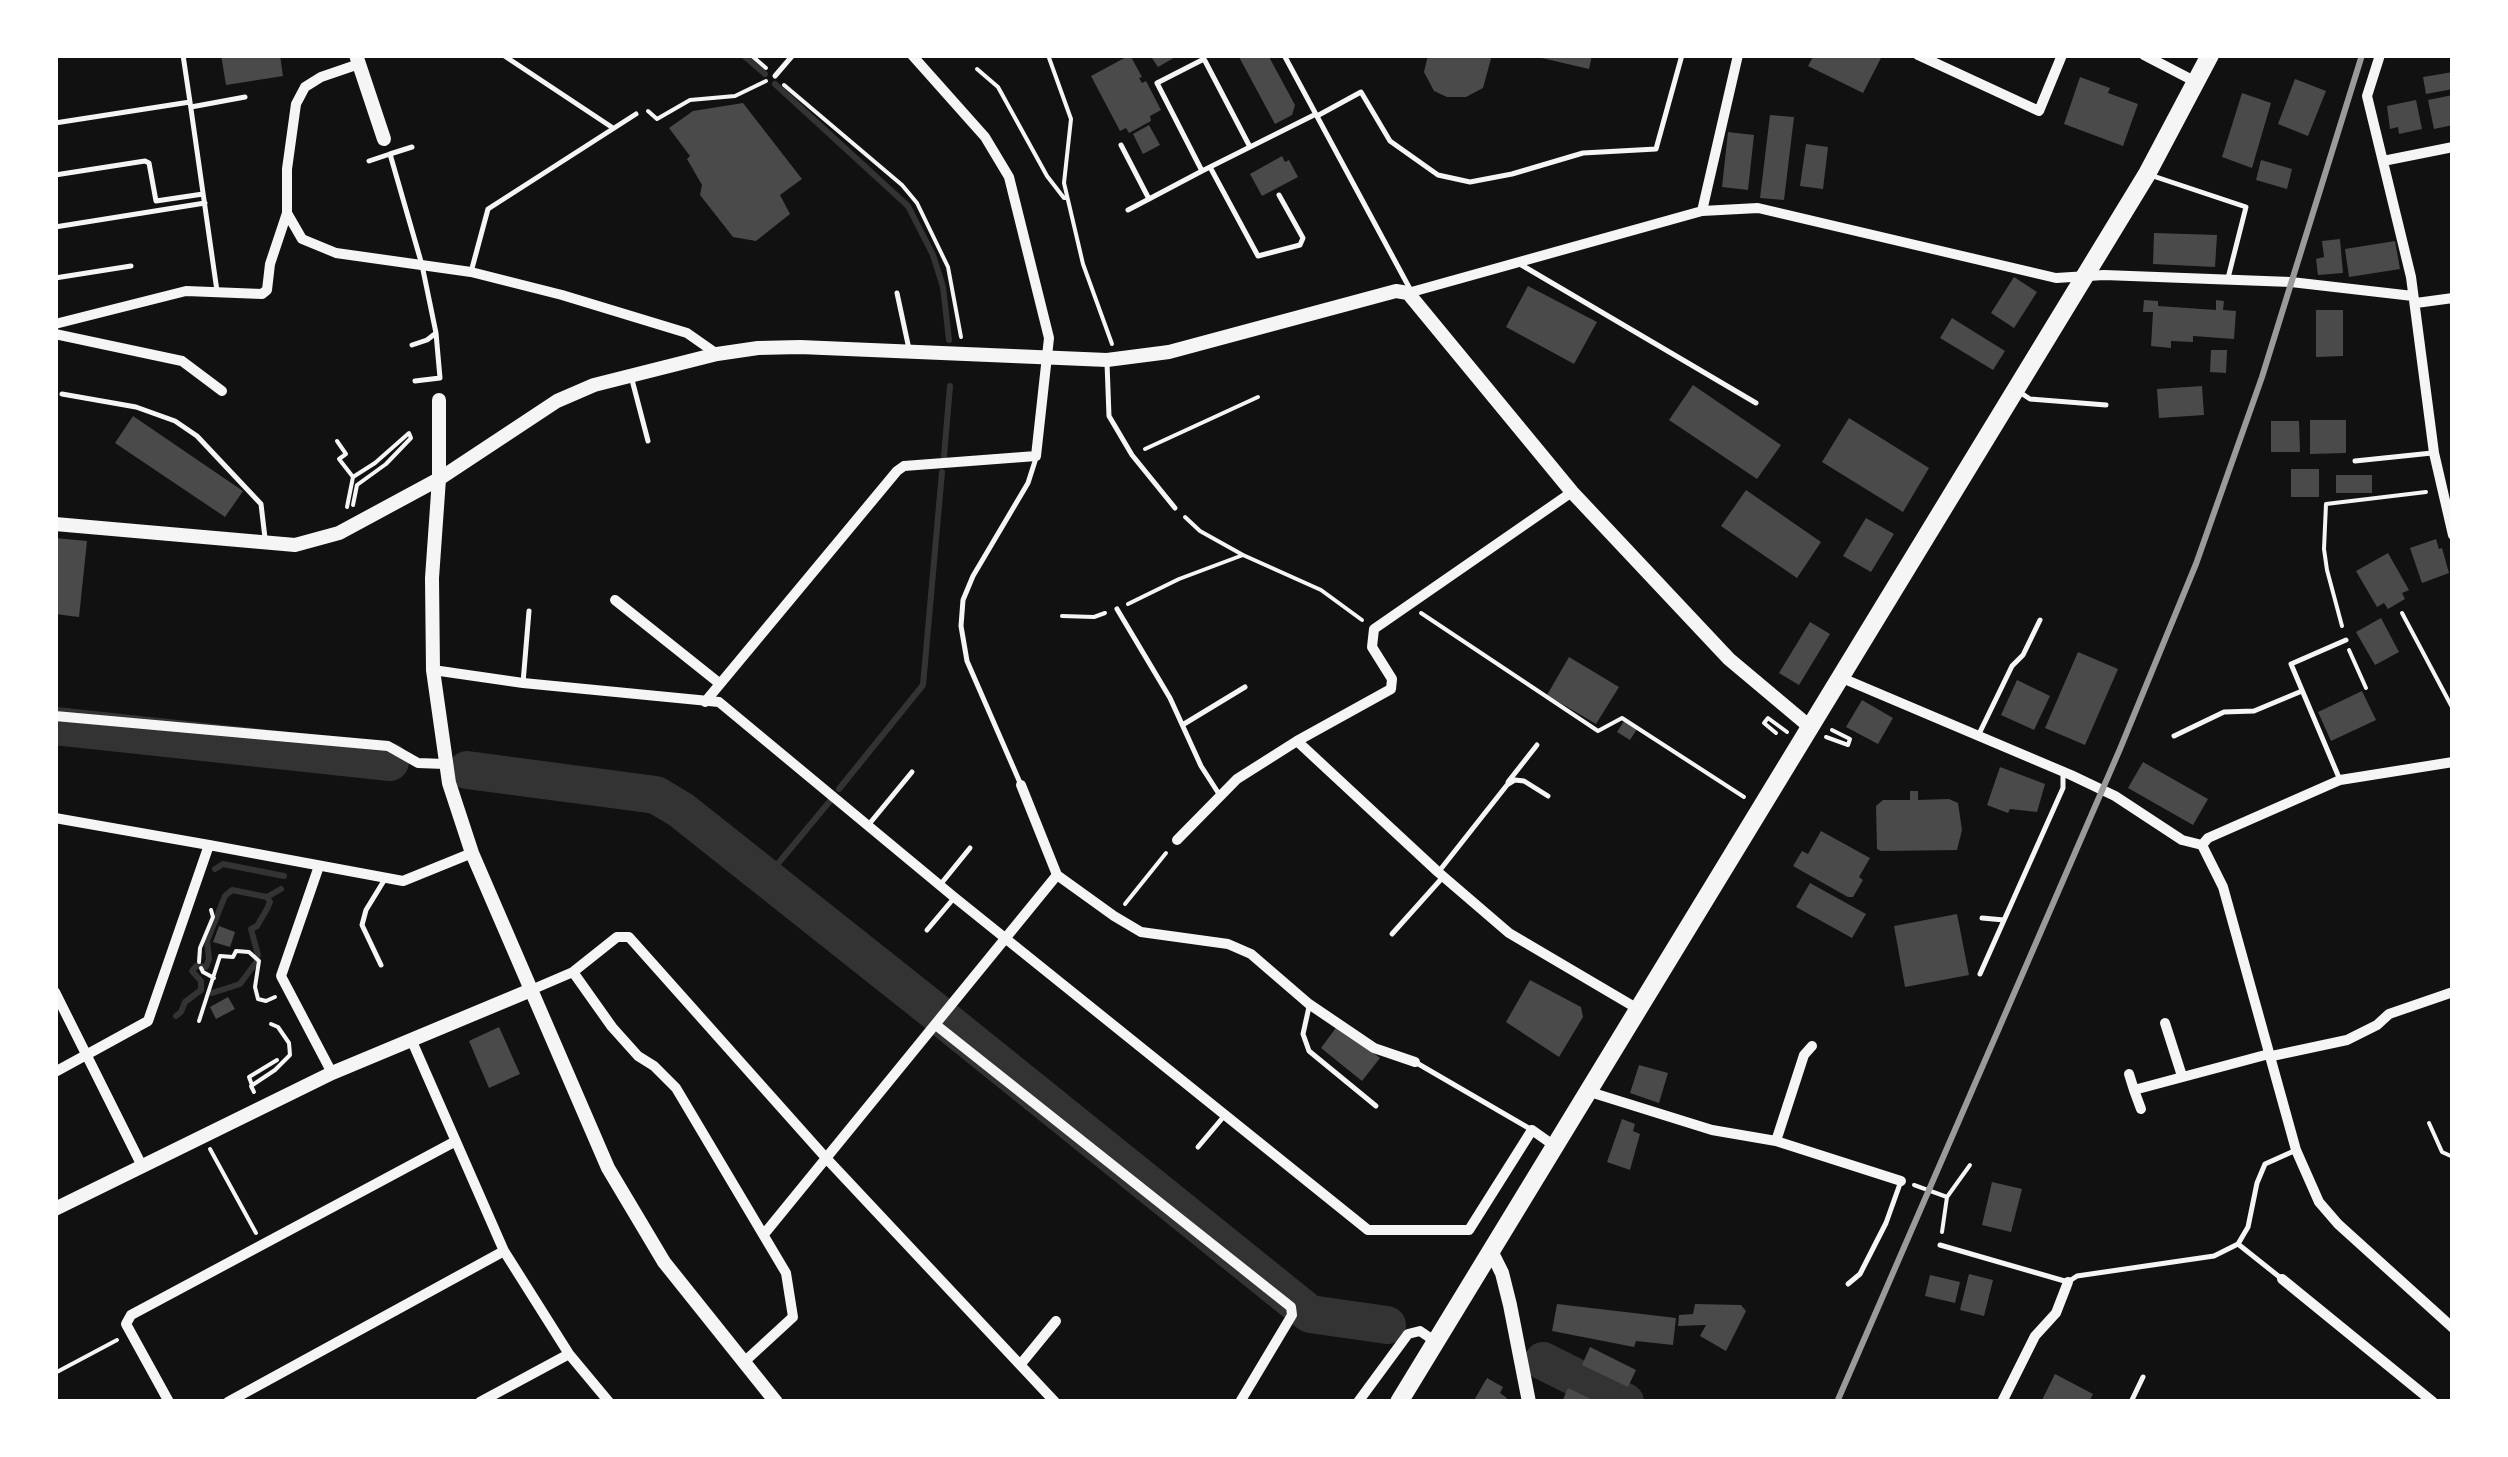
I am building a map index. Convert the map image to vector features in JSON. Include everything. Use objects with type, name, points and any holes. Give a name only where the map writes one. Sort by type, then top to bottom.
[{"type":"highway","points":[[1399,1402],[1762,809],[1819,727],[1842,678],[2148,174],[2210,55]]},
{"type":"street","points":[[706,702],[897,471],[904,466],[1036,456],[1049,338],[1009,176],[984,137],[912,55]]},
{"type":"street","points":[[1702,211],[1738,55]]},
{"type":"street","points":[[1918,55],[2039,111],[2062,55]]},
{"type":"street","points":[[2144,55],[2196,82]]},
{"type":"street","points":[[2380,55],[2368,96],[2415,300],[2434,453],[2453,535]]},
{"type":"street","points":[[55,324],[186,291],[262,294],[267,290],[270,264],[286,212],[296,104],[305,87],[357,59],[387,147]]},
{"type":"street","points":[[2383,161],[2453,147]]},
{"type":"street","points":[[55,524],[295,546],[352,525],[440,479],[557,402],[594,385],[716,354],[800,347],[1048,360],[1112,359],[1169,352],[1396,291],[1409,292],[1702,211],[1758,208],[2056,278],[2104,275],[2291,282],[2415,300],[2453,298]]},
{"type":"street","points":[[286,212],[302,239],[336,253],[471,272],[562,295],[687,333],[716,354]]},
{"type":"street","points":[[1409,292],[1572,492],[1729,659],[1819,727]]},
{"type":"street","points":[[55,334],[182,361],[222,391]]},
{"type":"street","points":[[438,400],[440,479],[432,578],[434,670],[445,764],[472,853],[608,1168],[664,1262],[776,1402]]},
{"type":"street","points":[[1176,840],[1237,779],[1391,690],[1392,680],[1372,647],[1374,629],[1572,492]]},
{"type":"street","points":[[615,600],[719,683]]},
{"type":"street","points":[[434,670],[719,702],[954,898],[1368,1230],[1469,1230],[1532,1130],[1556,1147]]},
{"type":"street","points":[[1842,678],[2115,796],[2182,840],[2202,845],[2223,886],[2296,1150],[2319,1202],[2453,1328]]},
{"type":"street","points":[[55,716],[388,746],[418,764],[445,764]]},
{"type":"street","points":[[1297,741],[1509,933],[1638,1010]]},
{"type":"street","points":[[2202,845],[2208,838],[2340,780],[2453,762]]},
{"type":"street","points":[[1021,785],[1058,875],[1118,912],[1142,932],[1228,944],[1251,954],[1310,1004],[1374,1048],[1416,1062]]},
{"type":"street","points":[[55,818],[402,881],[472,853]]},
{"type":"street","points":[[55,1072],[148,1021],[209,845]]},
{"type":"street","points":[[319,866],[281,976],[332,1073]]},
{"type":"street","points":[[764,1233],[1004,936],[1058,875]]},
{"type":"street","points":[[55,1209],[332,1073],[573,972],[616,937],[629,937],[826,1158],[1055,1402]]},
{"type":"street","points":[[573,972],[612,1027],[638,1056],[676,1088],[786,1273],[793,1317],[743,1363]]},
{"type":"street","points":[[55,992],[142,1166]]},
{"type":"street","points":[[2134,1090],[2271,1054],[2348,1040],[2389,1014],[2453,992]]},
{"type":"street","points":[[940,1019],[1290,1306],[1292,1315],[1240,1402]]},
{"type":"street","points":[[2165,1022],[2182,1076]]},
{"type":"street","points":[[2170,1039],[2183,1034]]},
{"type":"street","points":[[411,1039],[504,1251],[570,1354],[609,1402]]},
{"type":"street","points":[[1776,1141],[1804,1055],[1812,1046]]},
{"type":"street","points":[[2128,1074],[2141,1109]]},
{"type":"street","points":[[1590,1092],[1712,1130],[1776,1141],[1901,1181]]},
{"type":"street","points":[[169,1402],[126,1324],[131,1315],[454,1142]]},
{"type":"street","points":[[228,1402],[504,1251]]},
{"type":"street","points":[[1492,1254],[1510,1304],[1529,1402]]},
{"type":"street","points":[[2282,1279],[2433,1402]]},
{"type":"street","points":[[2002,1402],[2034,1336],[2056,1313],[2068,1282]]},
{"type":"street","points":[[1020,1365],[1056,1320]]},
{"type":"street","points":[[1358,1402],[1408,1334],[1420,1331],[1436,1342]]},
{"type":"street","points":[[480,1402],[570,1354]]},
{"type":"lane","points":[[184,55],[217,291]]},
{"type":"lane","points":[[503,55],[614,128]]},
{"type":"lane","points":[[775,76],[793,55]]},
{"type":"lane","points":[[1284,55],[1409,292]]},
{"type":"lane","points":[[1128,210],[1361,92],[1390,141],[1438,175],[1470,182],[1583,153],[1656,149],[1682,55]]},
{"type":"lane","points":[[1202,171],[1157,83],[1204,59],[1250,148]]},
{"type":"lane","points":[[55,122],[246,98]]},
{"type":"lane","points":[[471,272],[488,209],[636,114]]},
{"type":"lane","points":[[369,161],[387,147],[412,146]]},
{"type":"lane","points":[[1121,146],[1149,198]]},
{"type":"lane","points":[[387,147],[422,264],[436,333],[440,378],[415,382]]},
{"type":"lane","points":[[55,176],[145,162],[149,163],[156,201],[203,194]]},
{"type":"lane","points":[[1210,167],[1258,256],[1300,245],[1303,238],[1279,195]]},
{"type":"lane","points":[[2148,174],[2246,207],[2228,281]]},
{"type":"lane","points":[[55,227],[204,203]]},
{"type":"lane","points":[[1515,261],[1756,404]]},
{"type":"lane","points":[[55,278],[130,266]]},
{"type":"lane","points":[[897,293],[910,353]]},
{"type":"lane","points":[[412,345],[436,333]]},
{"type":"lane","points":[[1112,359],[1110,416],[1132,455],[1175,508]]},
{"type":"lane","points":[[631,375],[648,441]]},
{"type":"lane","points":[[2015,390],[2030,399],[2106,405]]},
{"type":"lane","points":[[62,394],[136,406],[175,421],[197,436],[261,504],[266,545]]},
{"type":"lane","points":[[2355,461],[2434,453]]},
{"type":"lane","points":[[1021,785],[967,662],[960,626],[963,600],[973,576],[1028,483],[1036,456]]},
{"type":"lane","points":[[1117,609],[1184,724],[1201,766],[1219,794]]},
{"type":"lane","points":[[523,683],[530,612]]},
{"type":"lane","points":[[1978,736],[2012,666],[2023,656],[2040,620]]},
{"type":"lane","points":[[2340,780],[2291,664],[2346,640]]},
{"type":"lane","points":[[1184,724],[1246,687]]},
{"type":"lane","points":[[2174,736],[2224,712],[2254,711],[2302,691]]},
{"type":"lane","points":[[1392,934],[1536,745]]},
{"type":"lane","points":[[868,826],[912,772]]},
{"type":"lane","points":[[1980,974],[2063,788],[2063,772]]},
{"type":"lane","points":[[1506,784],[1524,781],[1548,796]]},
{"type":"lane","points":[[940,886],[970,848]]},
{"type":"lane","points":[[381,965],[362,926],[366,910],[385,879]]},
{"type":"lane","points":[[927,930],[954,898]]},
{"type":"lane","points":[[1982,918],[2004,920]]},
{"type":"lane","points":[[1310,1004],[1303,1034],[1309,1051],[1376,1106]]},
{"type":"lane","points":[[1416,1062],[1532,1130]]},
{"type":"lane","points":[[1198,1147],[1225,1115]]},
{"type":"lane","points":[[1940,1245],[2068,1282],[2077,1276],[2214,1256],[2238,1244],[2248,1227],[2257,1183],[2266,1164],[2296,1150]]},
{"type":"lane","points":[[1848,1284],[1860,1274],[1886,1224],[1901,1181]]},
{"type":"lane","points":[[2238,1244],[2282,1279]]},
{"type":"lane","points":[[2131,1402],[2143,1377]]},
{"type":"path","points":[[751,55],[902,185],[917,203],[948,267],[964,354]]},
{"type":"path","points":[[1048,55],[1071,119],[1064,184],[1112,359]]},
{"type":"path","points":[[977,69],[998,86],[1047,176],[1068,198]]},
{"type":"path","points":[[657,119],[690,100],[735,96],[775,76]]},
{"type":"path","points":[[1132,455],[1258,397]]},
{"type":"path","points":[[408,432],[408,442],[358,486],[352,525],[347,508],[353,478],[408,432]]},
{"type":"path","points":[[336,441],[346,454],[339,460],[353,478]]},
{"type":"path","points":[[2366,688],[2346,640],[2326,570],[2326,504],[2441,490]]},
{"type":"path","points":[[1175,508],[1200,531],[1242,555],[1321,590],[1374,629]]},
{"type":"path","points":[[1062,616],[1094,617],[1242,555]]},
{"type":"path","points":[[1409,605],[1598,731],[1622,718],[1762,809]]},
{"type":"path","points":[[2402,613],[2453,709]]},
{"type":"path","points":[[1819,727],[1850,739],[1848,746],[1833,738]]},
{"type":"path","points":[[1118,912],[1176,840]]},
{"type":"path","points":[[211,910],[200,948],[200,965],[203,972],[214,978]]},
{"type":"path","points":[[198,1021],[220,956],[233,958],[236,950],[249,952],[259,961],[255,988],[258,999],[266,1002],[279,995]]},
{"type":"path","points":[[252,1085],[290,1055],[289,1043],[278,1027],[270,1024]]},
{"type":"path","points":[[256,1097],[248,1077],[277,1060]]},
{"type":"path","points":[[2430,1123],[2442,1152],[2453,1156]]},
{"type":"path","points":[[203,1136],[263,1246]]},
{"type":"path","points":[[1940,1245],[1947,1198],[1970,1164]]},
{"type":"path","points":[[1901,1181],[1947,1198]]},
{"type":"path","points":[[55,1373],[131,1333]]},
{"type":"building","points":[[221,55],[280,55],[283,76],[226,85]]},
{"type":"building","points":[[1130,55],[1142,77],[1139,78],[1142,83],[1146,81],[1161,110],[1150,116],[1151,121],[1129,133],[1126,128],[1120,131],[1091,76]]},
{"type":"building","points":[[1150,55],[1179,55],[1158,67]]},
{"type":"building","points":[[1238,55],[1268,55],[1295,105],[1292,115],[1275,124]]},
{"type":"building","points":[[1428,55],[1492,55],[1483,88],[1466,97],[1447,97],[1434,91],[1424,72]]},
{"type":"building","points":[[1529,55],[1592,55],[1589,69]]},
{"type":"building","points":[[1814,55],[1882,56],[1863,93],[1808,66]]},
{"type":"building","points":[[2453,72],[2453,89],[2426,94],[2423,77]]},
{"type":"building","points":[[2080,77],[2138,104],[2123,146],[2064,124]]},
{"type":"building","points":[[2295,79],[2326,91],[2308,136],[2278,124]]},
{"type":"building","points":[[2242,93],[2271,103],[2252,168],[2222,157]]},
{"type":"building","points":[[2453,95],[2453,125],[2434,129],[2428,100]]},
{"type":"building","points":[[2416,100],[2422,129],[2399,134],[2398,127],[2390,129],[2387,106]]},
{"type":"building","points":[[743,103],[802,179],[780,195],[790,214],[756,241],[733,237],[700,195],[702,185],[687,159],[690,156],[669,128],[693,111]]},
{"type":"building","points":[[1770,115],[1794,117],[1784,200],[1760,198]]},
{"type":"building","points":[[1149,125],[1160,145],[1143,154],[1133,134]]},
{"type":"building","points":[[1728,132],[1754,135],[1748,190],[1722,187]]},
{"type":"building","points":[[1806,144],[1828,147],[1823,189],[1800,186]]},
{"type":"building","points":[[1282,156],[1285,162],[1289,160],[1298,177],[1262,196],[1250,174]]},
{"type":"building","points":[[2261,160],[2292,169],[2287,189],[2256,180]]},
{"type":"building","points":[[2154,233],[2217,235],[2215,267],[2153,264]]},
{"type":"building","points":[[2340,239],[2343,273],[2318,275],[2316,259],[2324,257],[2322,241]]},
{"type":"building","points":[[2395,241],[2400,269],[2349,277],[2345,249]]},
{"type":"building","points":[[2014,277],[2037,292],[2014,328],[1991,313]]},
{"type":"building","points":[[1528,286],[1597,322],[1574,364],[1506,327]]},
{"type":"building","points":[[2144,300],[2158,301],[2158,306],[2216,310],[2216,300],[2224,301],[2223,310],[2236,311],[2234,339],[2193,336],[2193,342],[2171,341],[2171,348],[2151,346],[2153,312],[2143,312]]},
{"type":"building","points":[[2316,310],[2343,310],[2343,356],[2316,357]]},
{"type":"building","points":[[1952,318],[2005,351],[1993,370],[1940,338]]},
{"type":"building","points":[[2211,350],[2227,350],[2226,373],[2210,372]]},
{"type":"building","points":[[1693,385],[1781,445],[1757,479],[1669,420]]},
{"type":"building","points":[[2202,386],[2204,415],[2159,418],[2157,389]]},
{"type":"building","points":[[133,416],[243,491],[225,517],[115,443]]},
{"type":"building","points":[[1849,418],[1929,468],[1903,512],[1822,462]]},
{"type":"building","points":[[2310,420],[2346,420],[2346,453],[2310,454]]},
{"type":"building","points":[[2271,421],[2299,421],[2300,452],[2271,452]]},
{"type":"building","points":[[2291,469],[2319,469],[2319,497],[2291,497]]},
{"type":"building","points":[[2336,475],[2372,475],[2372,493],[2336,493]]},
{"type":"building","points":[[1746,490],[1821,542],[1797,578],[1721,526]]},
{"type":"building","points":[[1866,518],[1894,534],[1871,572],[1843,556]]},
{"type":"building","points":[[55,538],[87,541],[79,617],[55,614]]},
{"type":"building","points":[[2436,539],[2449,573],[2422,583],[2410,548]]},
{"type":"building","points":[[2388,553],[2409,590],[2402,593],[2405,599],[2388,609],[2384,603],[2377,607],[2356,571]]},
{"type":"building","points":[[2381,618],[2399,652],[2375,665],[2356,632]]},
{"type":"building","points":[[1810,622],[1830,634],[1799,685],[1779,673]]},
{"type":"building","points":[[2078,652],[2118,669],[2085,745],[2045,728]]},
{"type":"building","points":[[1569,657],[1619,687],[1596,724],[1547,695]]},
{"type":"building","points":[[2017,680],[2050,696],[2034,730],[2001,715]]},
{"type":"building","points":[[2362,691],[2376,720],[2331,741],[2318,712]]},
{"type":"building","points":[[1862,700],[1893,718],[1878,744],[1846,727]]},
{"type":"building","points":[[1624,721],[1637,729],[1630,740],[1617,732]]},
{"type":"building","points":[[2143,762],[2208,799],[2193,825],[2128,788]]},
{"type":"building","points":[[2000,767],[2045,784],[2037,812],[2010,809],[2008,813],[1987,805]]},
{"type":"building","points":[[1910,791],[1918,791],[1918,800],[1949,799],[1958,803],[1962,830],[1957,850],[1877,849],[1876,806],[1883,800],[1910,800]]},
{"type":"building","points":[[1821,831],[1870,858],[1853,897],[1793,866],[1802,851],[1808,854]]},
{"type":"building","points":[[1810,883],[1866,914],[1852,938],[1796,907]]},
{"type":"building","points":[[1957,914],[1969,975],[1905,987],[1894,926]]},
{"type":"building","points":[[219,926],[235,932],[230,947],[213,942]]},
{"type":"building","points":[[1530,980],[1581,1007],[1583,1017],[1559,1057],[1506,1022]]},
{"type":"building","points":[[228,997],[235,1009],[216,1019],[210,1007]]},
{"type":"building","points":[[1338,1025],[1380,1058],[1362,1081],[1321,1048]]},
{"type":"building","points":[[499,1027],[520,1074],[489,1088],[469,1041]]},
{"type":"building","points":[[1639,1065],[1668,1073],[1659,1103],[1630,1093]]},
{"type":"building","points":[[1622,1119],[1635,1124],[1633,1131],[1640,1134],[1630,1170],[1607,1162]]},
{"type":"building","points":[[1992,1182],[2022,1189],[2011,1232],[1982,1225]]},
{"type":"building","points":[[1969,1274],[1993,1280],[1984,1316],[1960,1310]]},
{"type":"building","points":[[1930,1275],[1960,1282],[1955,1303],[1925,1296]]},
{"type":"building","points":[[1557,1304],[1676,1318],[1673,1345],[1636,1341],[1634,1347],[1552,1331]]},
{"type":"building","points":[[1695,1304],[1741,1305],[1746,1311],[1726,1351],[1700,1336],[1706,1325],[1678,1326],[1679,1315],[1693,1314]]},
{"type":"building","points":[[1590,1347],[1636,1370],[1628,1387],[1582,1365]]},
{"type":"building","points":[[2055,1374],[2093,1394],[2089,1402],[2041,1402]]},
{"type":"building","points":[[1487,1378],[1503,1387],[1500,1393],[1507,1398],[1505,1402],[1473,1402]]},
{"type":"building","points":[[1568,1388],[1597,1402],[1562,1402]]},
{"type":"waterway","points":[[743,55],[765,74]]},
{"type":"waterway","points":[[775,84],[908,206],[933,255],[943,287],[949,340]]},
{"type":"waterway","points":[[944,456],[950,386]]},
{"type":"waterway","points":[[839,789],[923,685],[942,472]]},
{"type":"waterway","points":[[55,726],[390,762]]},
{"type":"waterway","points":[[467,770],[656,795],[681,810],[937,1013]]},
{"type":"waterway","points":[[766,878],[830,801]]},
{"type":"waterway","points":[[215,869],[223,864],[284,876]]},
{"type":"waterway","points":[[176,1016],[185,1002],[201,990],[201,981],[192,971],[196,966],[206,967],[207,941],[225,896],[232,890],[267,897],[281,889]]},
{"type":"waterway","points":[[258,955],[251,929],[267,909],[267,897]]},
{"type":"waterway","points":[[212,993],[240,984],[257,961]]},
{"type":"waterway","points":[[946,1021],[1310,1314],[1387,1325]]},
{"type":"waterway","points":[[1543,1361],[1625,1402]]},
{"type":"railway","points":[[1837,1402],[2196,564],[2262,377],[2362,55]]}]
